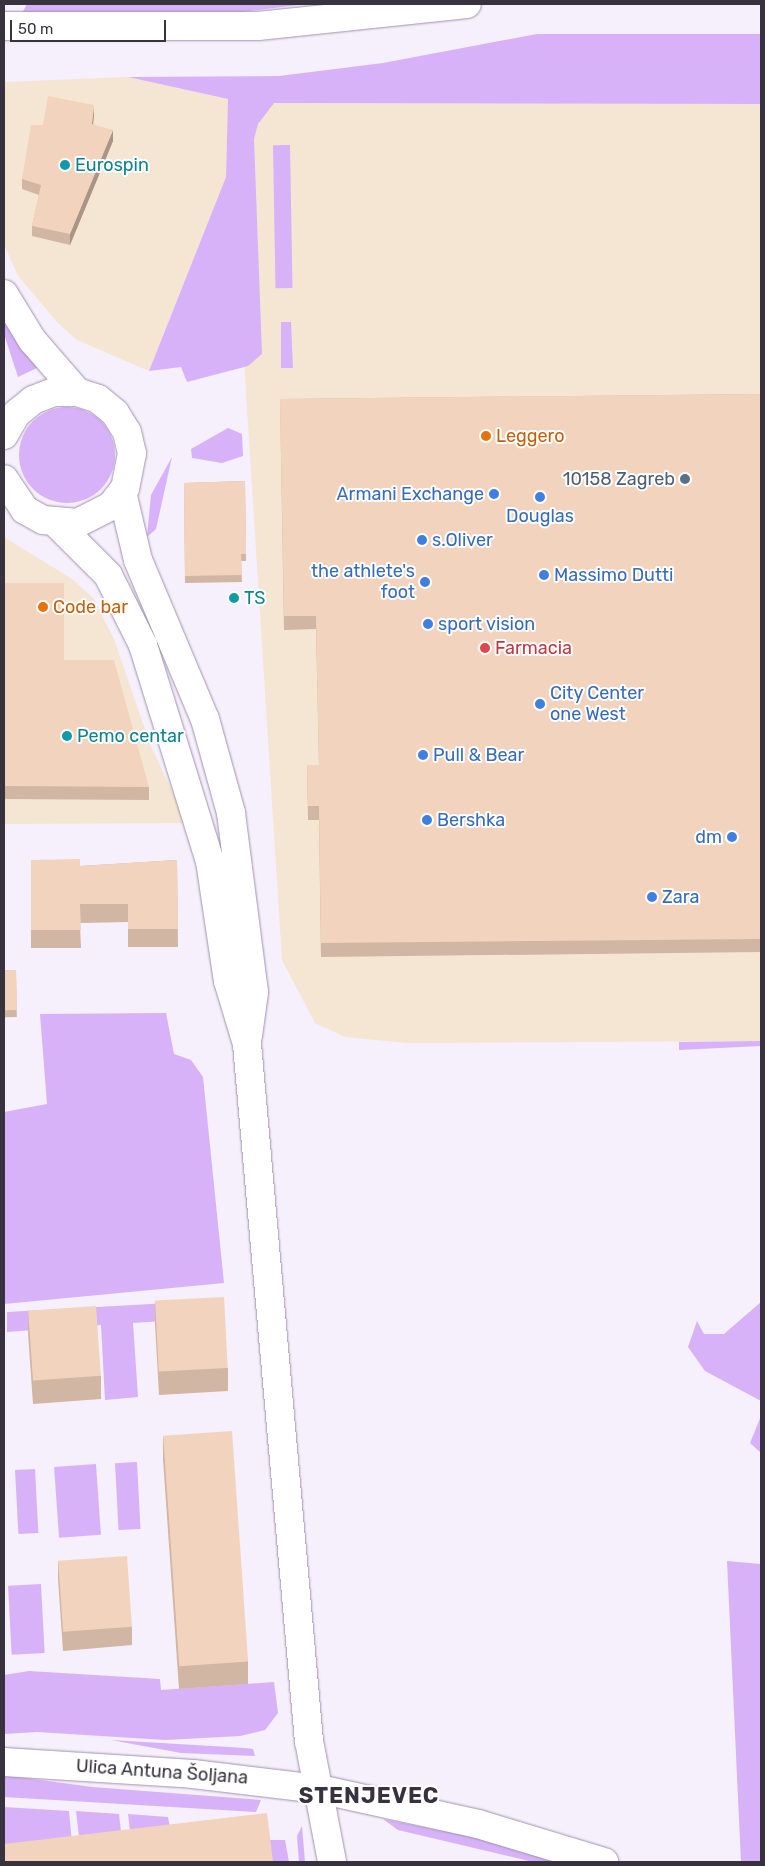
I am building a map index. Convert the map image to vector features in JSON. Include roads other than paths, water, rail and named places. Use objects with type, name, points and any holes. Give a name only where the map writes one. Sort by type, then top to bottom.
[{"type":"street","points":[[4,26],[258,26],[467,4]]},
{"type":"street","points":[[4,294],[32,340],[77,392]]},
{"type":"street","points":[[4,430],[16,414],[33,400],[54,392],[77,392],[98,399],[116,413],[128,432],[131,471],[122,492],[98,516],[78,523],[56,523]]},
{"type":"street","points":[[4,479],[25,510],[56,523],[108,575],[143,645],[210,861],[228,982],[246,1044],[284,1498],[308,1741],[319,1788],[332,1862]]},
{"type":"street","points":[[122,492],[138,560],[205,719],[231,813],[254,987],[246,1044]]},
{"type":"street","name":"Ulica Antuna Šoljana","points":[[4,1762],[201,1774],[319,1788],[478,1824],[604,1862]]},
{"type":"place","name":"Eurospin","points":[[65,165]]},
{"type":"place","name":"Leggero","points":[[486,436]]},
{"type":"place","name":"10158 Zagreb","points":[[685,479]]},
{"type":"place","name":"Armani Exchange","points":[[494,494]]},
{"type":"place","name":"Douglas","points":[[540,497]]},
{"type":"place","name":"s.Oliver","points":[[422,540]]},
{"type":"place","name":"Massimo Dutti","points":[[544,575]]},
{"type":"place","name":"the athlete's foot","points":[[425,582]]},
{"type":"place","name":"TS","points":[[234,598]]},
{"type":"place","name":"Code bar","points":[[43,607]]},
{"type":"place","name":"sport vision","points":[[428,624]]},
{"type":"place","name":"Farmacia","points":[[485,648]]},
{"type":"place","name":"City Center one West","points":[[540,704]]},
{"type":"place","name":"Pemo centar","points":[[67,736]]},
{"type":"place","name":"Pull & Bear","points":[[423,755]]},
{"type":"place","name":"Bershka","points":[[427,820]]},
{"type":"place","name":"dm","points":[[732,837]]},
{"type":"place","name":"Zara","points":[[652,897]]},
{"type":"district","name":"STENJEVEC","points":[[369,1796]]}]
